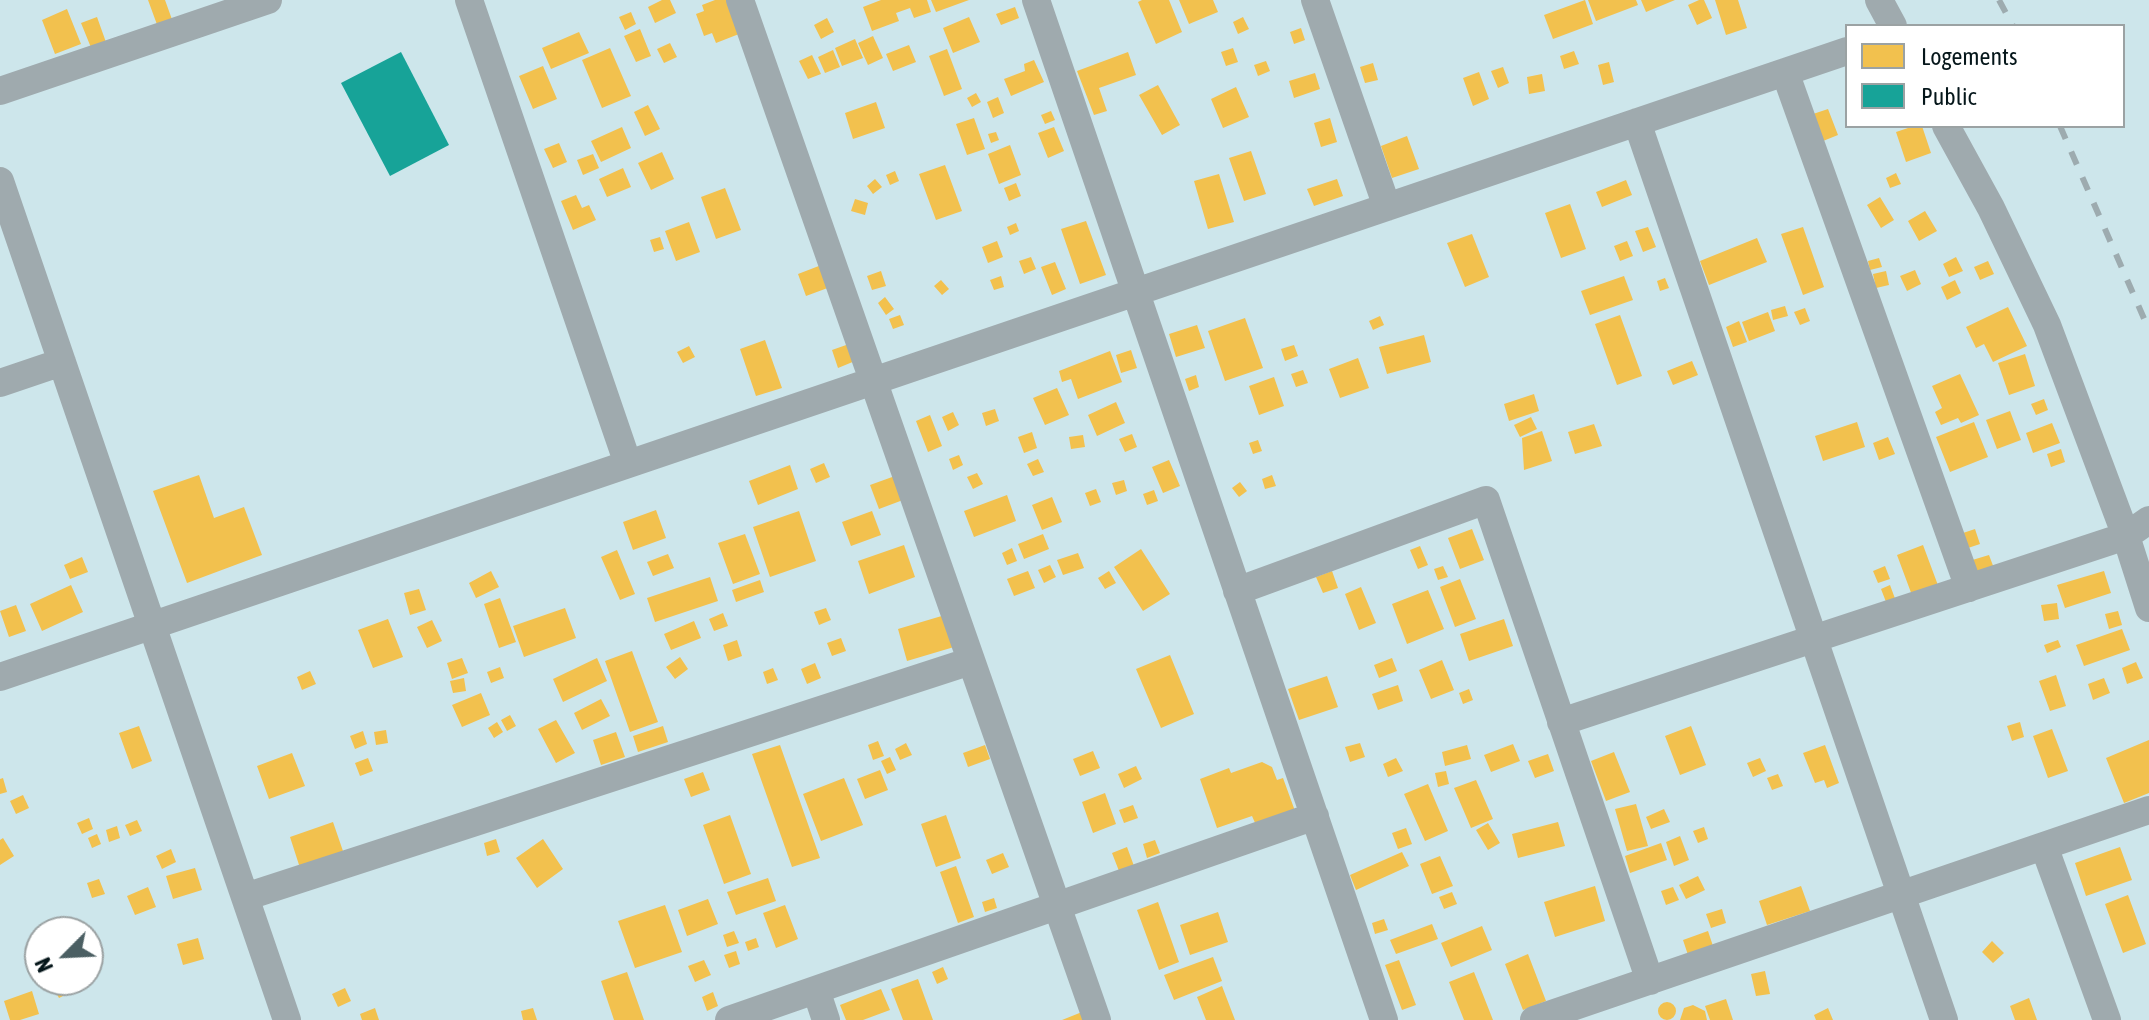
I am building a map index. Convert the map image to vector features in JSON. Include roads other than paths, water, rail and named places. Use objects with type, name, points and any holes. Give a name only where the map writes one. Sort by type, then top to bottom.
[{"type":"street","points":[[0,91],[268,0]]},
{"type":"street","points":[[469,0],[628,464]]},
{"type":"street","points":[[740,0],[1097,1020]]},
{"type":"street","points":[[1036,0],[1384,1020]]},
{"type":"street","points":[[1315,0],[1387,207]]},
{"type":"street","points":[[1879,0],[1892,24]]},
{"type":"street","points":[[0,677],[1845,52]]},
{"type":"street","points":[[1785,72],[1969,588]]},
{"type":"street","points":[[1637,122],[1944,1020]]},
{"type":"street","points":[[1947,128],[1991,208],[2047,325],[2138,528],[2149,608]]},
{"type":"street","points":[[0,181],[287,1020]]},
{"type":"street","points":[[0,383],[62,362]]},
{"type":"street","points":[[1237,591],[1486,500],[1650,981]]},
{"type":"street","points":[[1561,722],[1969,588],[2138,528]]},
{"type":"street","points":[[245,897],[971,661]]},
{"type":"street","points":[[1534,1020],[2149,810]]},
{"type":"street","points":[[729,1020],[1315,816]]},
{"type":"street","points":[[2044,846],[2107,1020]]},
{"type":"street","points":[[816,990],[826,1020]]},
{"type":"railway","points":[[1999,0],[2012,24]]},
{"type":"railway","points":[[2061,128],[2149,330]]}]
